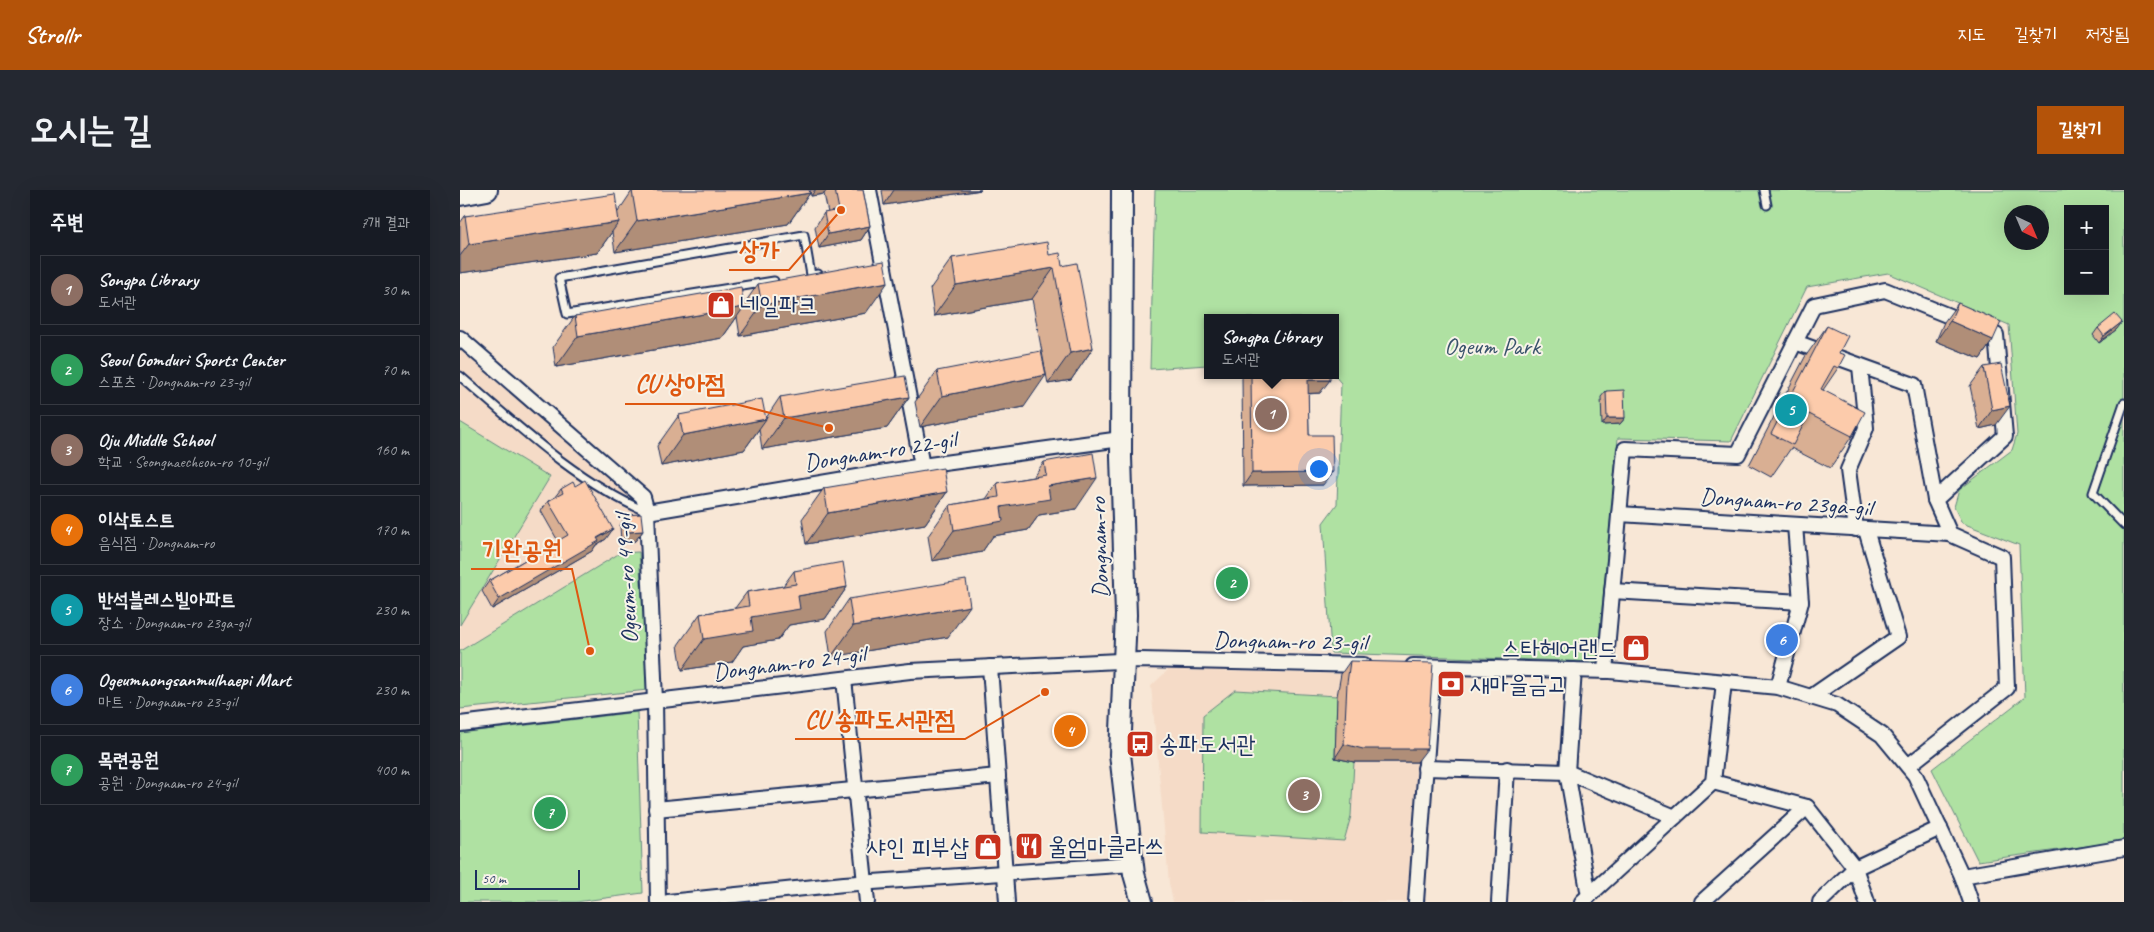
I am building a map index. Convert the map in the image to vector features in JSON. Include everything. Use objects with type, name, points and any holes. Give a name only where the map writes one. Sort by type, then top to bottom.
[{"type":"main road","points":[[460,195],[487,190]]},
{"type":"main road","name":"Dongnam-ro","points":[[1122,190],[1121,439],[1126,615],[1120,754],[1134,864],[1142,902]]},
{"type":"street","points":[[869,190],[878,265],[922,466]]},
{"type":"street","name":"Dongnam-ro 23ga-gil","points":[[1605,671],[1625,449],[1738,454],[1814,305],[1885,290],[1996,335],[2004,436],[1935,500]]},
{"type":"street","name":"Ogeum-ro 49-gil","points":[[460,338],[643,497],[647,512],[655,701],[658,902]]},
{"type":"street","points":[[1795,342],[1914,385],[1935,500],[1950,534]]},
{"type":"street","points":[[1810,697],[1898,636],[1861,530],[1848,470],[1866,428],[1860,366]]},
{"type":"street","name":"Dongnam-ro 22-gil","points":[[647,512],[922,466],[1121,439]]},
{"type":"street","name":"Dongnam-ro 23ga-gil","points":[[1619,514],[1950,534],[2002,557],[2007,688],[1908,766]]},
{"type":"street","points":[[1778,687],[1801,602],[1795,525]]},
{"type":"street","points":[[1612,591],[1801,602]]},
{"type":"street","name":"Dongnam-ro 23-gil","points":[[1124,660],[1374,666]]},
{"type":"street","name":"Dongnam-ro 24-gil","points":[[460,724],[910,671],[1124,660]]},
{"type":"street","points":[[1403,666],[1605,671],[1778,687],[1836,705],[1882,735],[1915,775],[1962,876],[1971,902]]},
{"type":"street","points":[[990,667],[1007,902]]},
{"type":"street","points":[[1416,902],[1433,667]]},
{"type":"street","points":[[1574,670],[1567,772],[1585,899]]},
{"type":"street","points":[[844,679],[867,902]]},
{"type":"street","points":[[1585,899],[1713,782],[1724,682]]},
{"type":"street","points":[[1425,768],[1567,772],[1675,817]]},
{"type":"street","points":[[1499,902],[1507,769]]},
{"type":"street","points":[[656,809],[998,776]]},
{"type":"street","points":[[1713,782],[1807,807],[1854,868],[1868,902]]},
{"type":"street","points":[[1702,902],[1807,807]]},
{"type":"street","points":[[1820,902],[1854,868],[1940,828]]},
{"type":"street","points":[[1962,876],[2124,848]]},
{"type":"street","points":[[668,902],[844,884],[1134,864]]},
{"type":"lane","points":[[1764,190],[1767,205]]},
{"type":"lane","points":[[782,280],[567,314],[559,278],[804,234],[811,275]]},
{"type":"lane","points":[[801,277],[826,273]]},
{"type":"lane","points":[[460,376],[537,443],[563,462],[620,499],[647,512]]},
{"type":"lane","points":[[2124,403],[2093,493],[2124,525]]},
{"type":"shaded area","points":[[460,341],[634,492],[639,552],[620,553],[460,651]]},
{"type":"shaded area","points":[[1168,670],[1423,676],[1407,902],[1173,902],[1169,883],[1151,686]]},
{"type":"green space","name":"Ogeum Park","points":[[1155,190],[2124,190],[2124,841],[1978,861],[1932,769],[2025,697],[2019,545],[1962,523],[1954,507],[1959,490],[2012,450],[2017,434],[2009,325],[1888,273],[1807,287],[1731,441],[1618,438],[1597,662],[1331,653],[1323,523],[1337,504],[1341,383],[1338,379],[1339,314],[1204,314],[1204,365],[1150,369]]},
{"type":"green space","points":[[460,422],[550,477],[460,625]]},
{"type":"green space","points":[[639,552],[648,690],[460,709],[460,651],[620,553]]},
{"type":"green space","points":[[1235,690],[1337,696],[1335,757],[1354,762],[1351,816],[1344,841],[1202,832],[1203,715]]},
{"type":"green space","points":[[637,712],[643,893],[576,902],[460,902],[460,733]]},
{"type":"building","points":[[809,190],[810,193],[637,221],[632,191]]},
{"type":"building","points":[[835,190],[863,190],[870,226],[828,234],[824,213],[839,210]]},
{"type":"building","points":[[615,194],[619,222],[469,244],[465,216]]},
{"type":"building","points":[[1047,242],[1049,255],[1060,253],[1062,266],[1077,263],[1093,348],[1070,353],[1054,268],[956,285],[952,258]]},
{"type":"building","points":[[884,261],[888,282],[762,305],[758,284]]},
{"type":"building","points":[[741,287],[744,307],[578,336],[575,316]]},
{"type":"building","points":[[1958,303],[2001,322],[1993,340],[1950,321]]},
{"type":"building","points":[[2115,314],[2122,322],[2104,336],[2098,328]]},
{"type":"building","points":[[1827,326],[1848,336],[1839,353],[1845,355],[1838,368],[1834,366],[1821,389],[1865,412],[1852,436],[1809,414],[1793,445],[1771,434]]},
{"type":"building","points":[[1041,351],[1046,375],[942,396],[937,371]]},
{"type":"building","points":[[2001,364],[2010,406],[1992,410],[1984,367]]},
{"type":"building","points":[[905,376],[909,397],[784,418],[780,397]]},
{"type":"building","points":[[1251,379],[1330,379],[1308,380],[1309,435],[1332,435],[1333,472],[1252,473]]},
{"type":"building","points":[[1624,390],[1625,418],[1607,418],[1606,391]]},
{"type":"building","points":[[762,399],[766,419],[683,435],[679,415]]},
{"type":"building","points":[[1093,453],[1097,478],[1048,486],[1050,499],[1001,507],[1003,521],[954,530],[950,505],[999,497],[997,483],[1046,475],[1044,462]]},
{"type":"building","points":[[943,468],[947,492],[828,513],[824,488]]},
{"type":"building","points":[[585,480],[613,529],[597,538],[599,541],[499,599],[489,581],[568,535],[548,501],[563,493],[561,489],[573,482],[575,486]]},
{"type":"building","points":[[641,514],[643,531],[628,532],[627,515]]},
{"type":"building","points":[[843,562],[847,587],[798,596],[800,609],[751,617],[753,631],[704,639],[700,614],[749,606],[747,592],[796,584],[794,571]]},
{"type":"building","points":[[966,580],[970,606],[853,626],[849,599]]},
{"type":"building","points":[[1350,661],[1433,663],[1427,749],[1363,749],[1344,744]]},
{"type":"place","name":"상가","points":[[841,210]]},
{"type":"place","name":"네일파크","points":[[721,305]]},
{"type":"place","name":"반석블레스빌아파트","points":[[1791,410]]},
{"type":"place","name":"Songpa Library","points":[[1271,414]]},
{"type":"place","name":"CU 상아점","points":[[829,428]]},
{"type":"place","name":"Seoul Gomduri Sports Center","points":[[1232,583]]},
{"type":"place","name":"Ogeumnongsanmulhaepi Mart","points":[[1782,640]]},
{"type":"place","name":"스타헤어랜드","points":[[1636,648]]},
{"type":"place","name":"기완공원","points":[[590,651]]},
{"type":"place","name":"새마을금고","points":[[1451,684]]},
{"type":"place","name":"CU 송파도서관점","points":[[1045,692]]},
{"type":"place","name":"이삭토스트","points":[[1070,731]]},
{"type":"place","name":"송파도서관","points":[[1140,744]]},
{"type":"place","name":"Oju Middle School","points":[[1304,795]]},
{"type":"place","name":"목련공원","points":[[550,813]]},
{"type":"place","name":"울엄마클라쓰","points":[[1029,846]]},
{"type":"place","name":"샤인 피부샵","points":[[988,847]]}]
